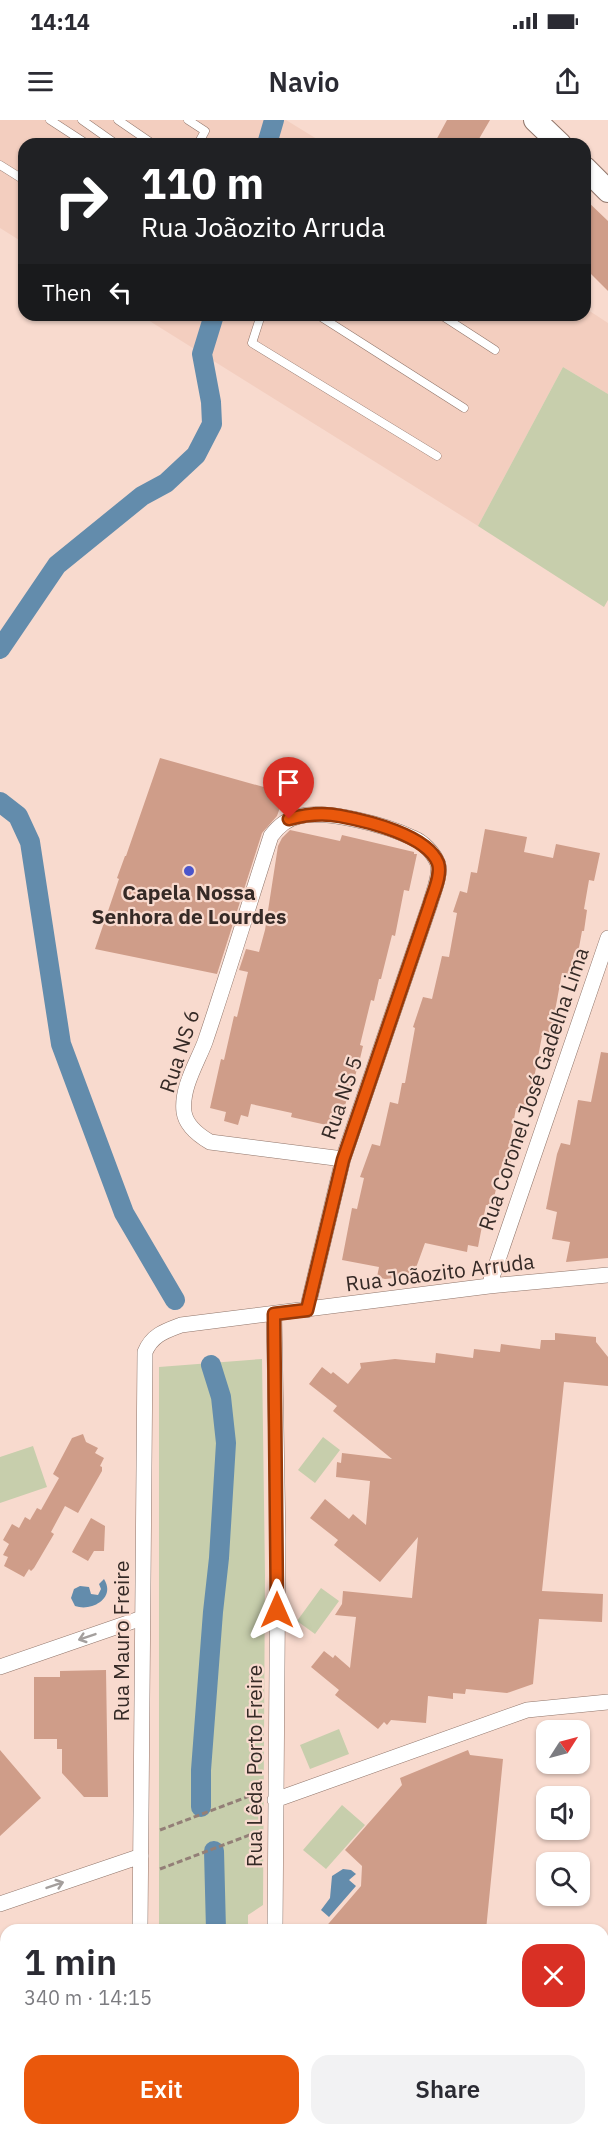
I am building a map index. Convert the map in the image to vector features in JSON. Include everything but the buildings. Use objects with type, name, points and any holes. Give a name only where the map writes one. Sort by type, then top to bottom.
[{"type":"street","points":[[535,120],[554,138]]},
{"type":"street","points":[[591,174],[608,191]]},
{"type":"street","name":"Rua NS 5","points":[[271,836],[278,826],[289,819],[303,815],[338,815],[414,838],[433,854],[439,866],[430,904],[343,1160],[307,1310]]},
{"type":"street","name":"Rua NS 6","points":[[271,836],[208,1031],[185,1093],[185,1116],[196,1134],[210,1142],[343,1160]]},
{"type":"street","name":"Rua Coronel José Gadelha Lima","points":[[489,1286],[608,938]]},
{"type":"street","name":"Rua Joãozito Arruda","points":[[145,1352],[150,1340],[166,1330],[181,1325],[489,1286],[608,1275]]},
{"type":"street","name":"Rua Lêda Porto Freire","points":[[274,1314],[278,1539],[270,1795],[275,1924]]},
{"type":"street","name":"Rua Mauro Freire","points":[[140,1924],[145,1352]]},
{"type":"street","points":[[0,1667],[142,1618]]},
{"type":"street","points":[[270,1795],[526,1710],[608,1702]]},
{"type":"street","points":[[0,1904],[141,1856]]},
{"type":"lane","points":[[50,120],[78,138]]},
{"type":"lane","points":[[82,120],[108,138]]},
{"type":"lane","points":[[118,120],[144,138]]},
{"type":"lane","points":[[188,120],[205,131],[201,138]]},
{"type":"lane","points":[[0,165],[18,176]]},
{"type":"lane","points":[[259,321],[252,343],[437,456]]},
{"type":"lane","points":[[327,321],[464,408]]},
{"type":"lane","points":[[450,321],[495,351]]},
{"type":"path","points":[[160,1830],[270,1795]]},
{"type":"path","points":[[160,1869],[264,1829]]},
{"type":"shaded area","points":[[0,120],[286,120],[315,138],[18,138],[18,239],[0,228]]},
{"type":"shaded area","points":[[591,312],[608,323],[608,394],[563,367],[478,526],[150,321],[591,321]]},
{"type":"green space","points":[[563,367],[608,394],[608,600],[604,607],[478,526]]},
{"type":"green space","points":[[262,1359],[265,1574],[263,1905],[248,1915],[248,1924],[159,1924],[159,1367]]},
{"type":"green space","points":[[323,1437],[340,1450],[315,1483],[298,1470]]},
{"type":"green space","points":[[33,1446],[47,1487],[0,1503],[0,1457]]},
{"type":"green space","points":[[321,1588],[339,1601],[315,1634],[297,1621]]},
{"type":"green space","points":[[339,1729],[349,1754],[310,1769],[300,1745]]},
{"type":"green space","points":[[342,1805],[365,1825],[326,1869],[303,1850]]},
{"type":"water","points":[[104,1579],[107,1592],[100,1602],[88,1607],[75,1606],[71,1598],[74,1589],[80,1586],[89,1587],[91,1594],[98,1595],[101,1589],[99,1584]]},
{"type":"water","points":[[343,1869],[351,1870],[356,1874],[349,1880],[356,1886],[329,1917],[321,1910],[330,1898],[332,1876]]},
{"type":"waterway","points":[[269,138],[274,120]]},
{"type":"waterway","points":[[0,649],[57,565],[142,496],[166,483],[196,455],[212,424],[211,402],[202,354],[212,321]]},
{"type":"waterway","points":[[0,802],[18,816],[30,842],[61,1044],[124,1213],[175,1300]]},
{"type":"waterway","points":[[201,1807],[201,1770],[226,1443],[221,1397],[211,1365]]},
{"type":"waterway","points":[[214,1851],[216,1924]]},
{"type":"place","name":"Capela Nossa Senhora de Lourdes","points":[[189,871]]},
{"type":"route","points":[[277,1610],[274,1314],[307,1310],[343,1160],[430,904],[439,866],[433,854],[422,843],[392,830],[338,815],[303,815],[289,819]]}]
